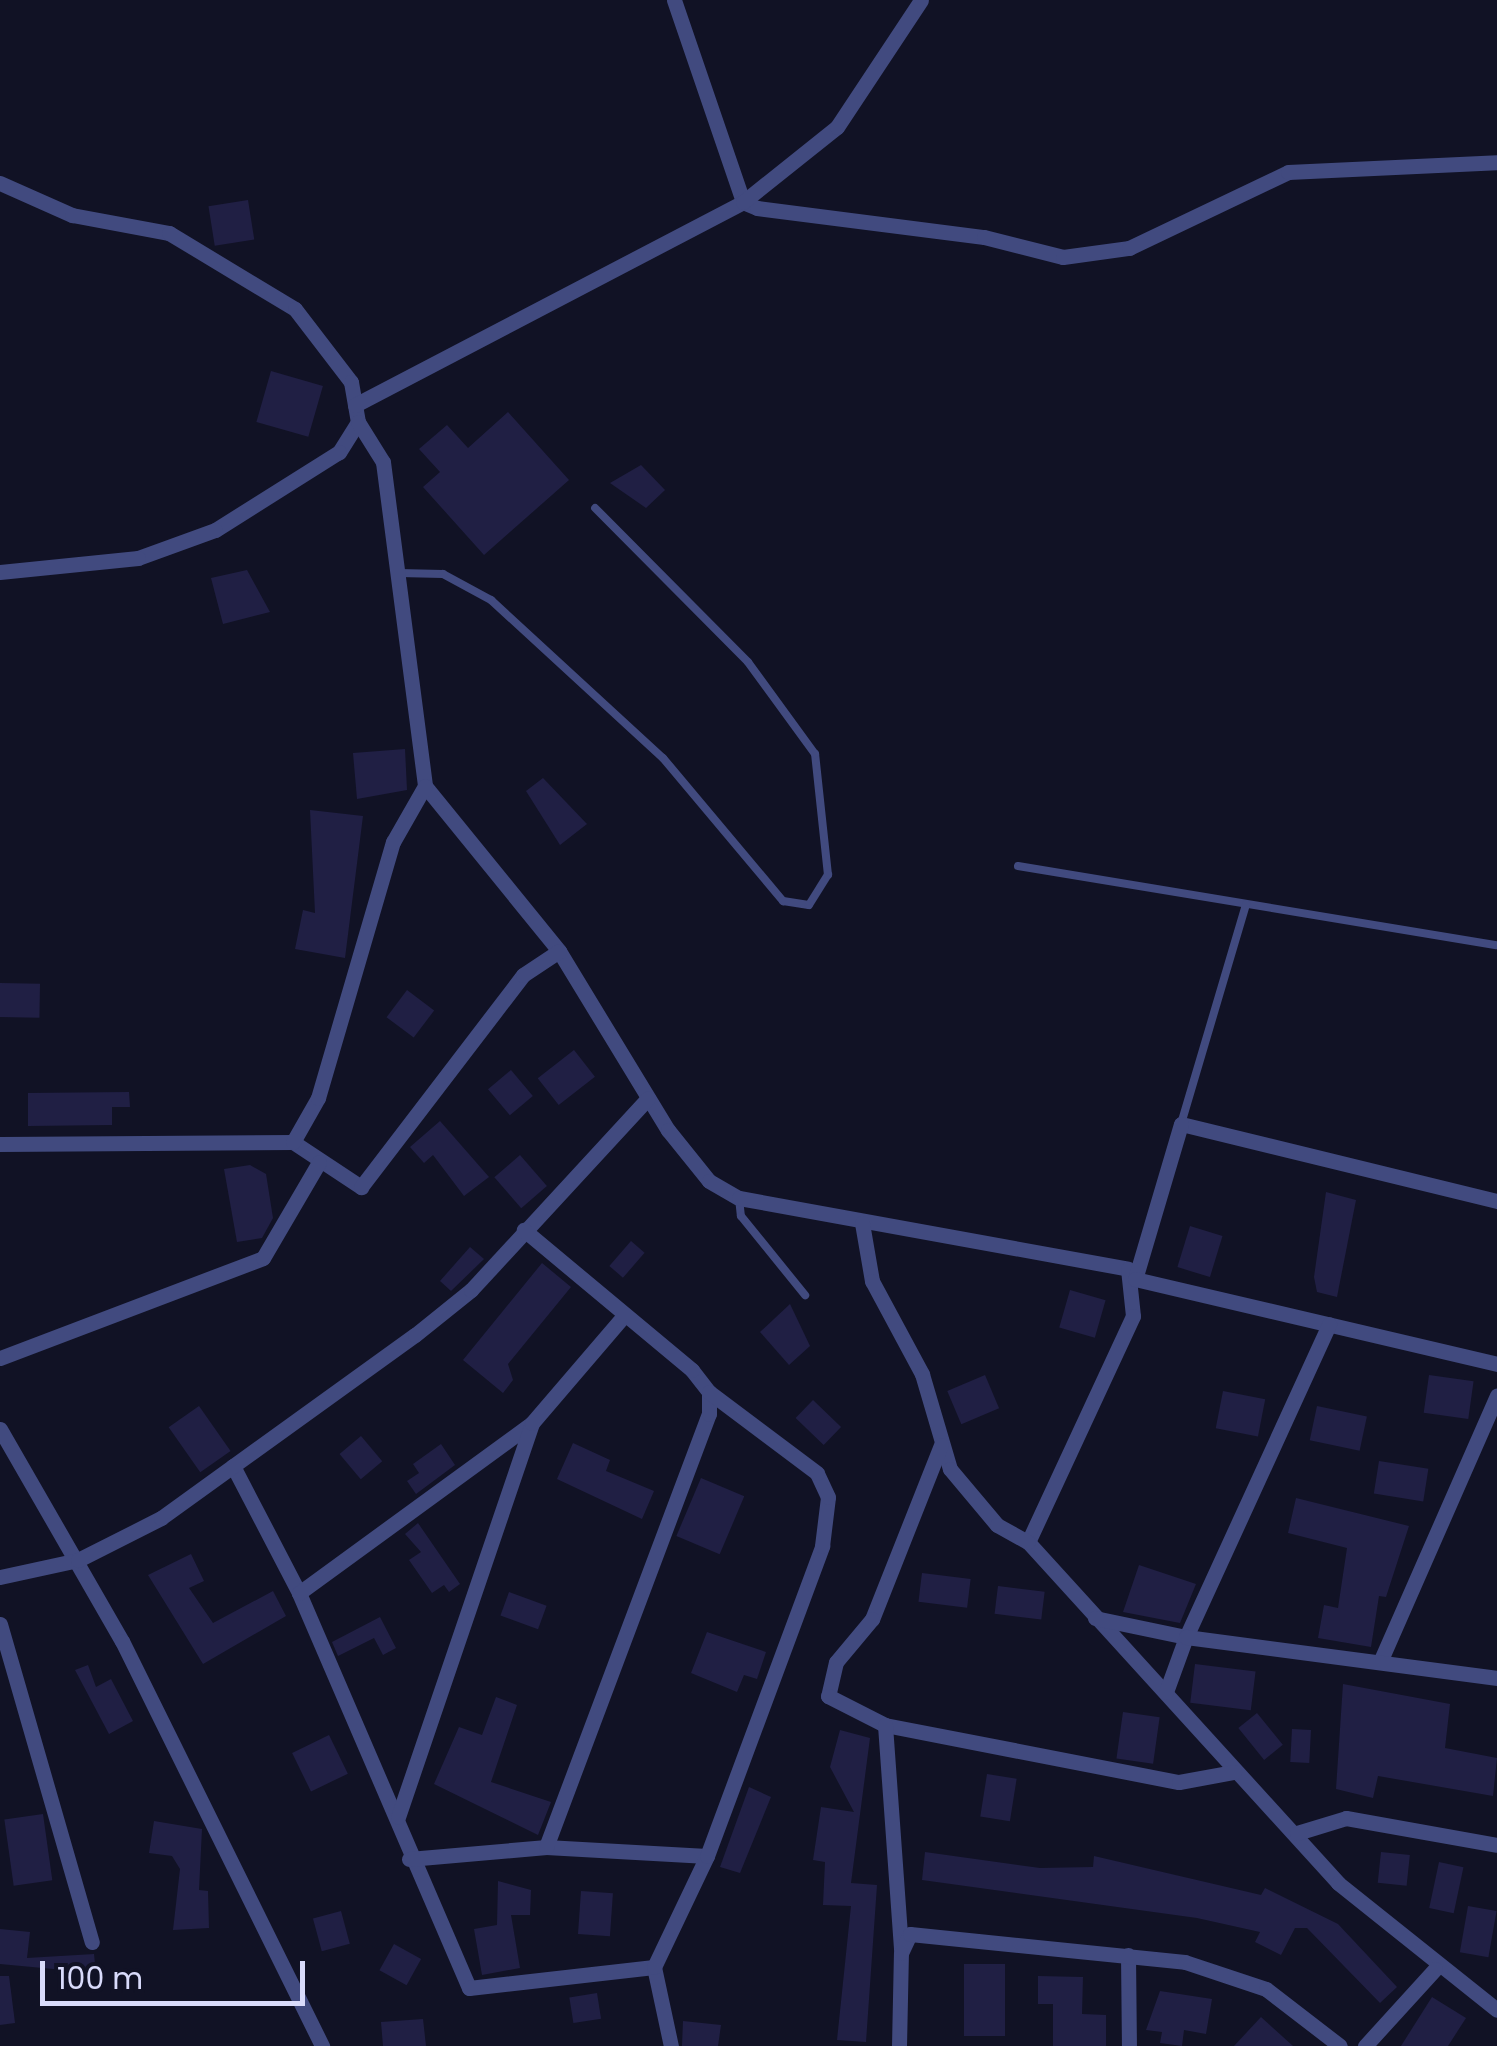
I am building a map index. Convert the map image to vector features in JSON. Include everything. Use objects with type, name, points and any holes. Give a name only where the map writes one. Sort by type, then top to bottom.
[{"type":"street","points":[[674,0],[743,202]]},
{"type":"street","points":[[355,405],[743,202],[837,127],[921,0]]},
{"type":"street","points":[[743,202],[1063,257],[1129,248],[1288,172],[1497,162]]},
{"type":"street","points":[[0,183],[72,215],[169,233],[243,274],[330,344],[358,422],[382,462],[425,786],[559,951],[648,1098],[709,1181],[738,1198],[1108,1264],[1135,1279],[1497,1364]]},
{"type":"street","points":[[0,572],[138,558],[215,530],[339,452],[358,422]]},
{"type":"street","points":[[293,1142],[318,1098],[393,842],[425,786]]},
{"type":"street","points":[[0,1144],[293,1142],[348,1185],[378,1174],[523,975],[559,951]]},
{"type":"street","points":[[0,1577],[78,1560],[234,1466],[472,1290],[648,1098]]},
{"type":"street","points":[[1028,1542],[1133,1316],[1135,1279],[1181,1124],[1497,1201]]},
{"type":"street","points":[[0,1358],[264,1258],[319,1162]]},
{"type":"street","points":[[862,1222],[872,1281],[922,1374],[950,1469],[997,1525],[1028,1542],[1234,1772],[1435,1969],[1497,2010]]},
{"type":"street","points":[[524,1230],[709,1392],[817,1473],[828,1497],[822,1546],[707,1856],[654,1967],[671,2046]]},
{"type":"street","points":[[299,1592],[532,1423],[623,1318]]},
{"type":"street","points":[[1166,1692],[1186,1637],[1329,1324]]},
{"type":"street","points":[[546,1846],[709,1414],[709,1392]]},
{"type":"street","points":[[1380,1662],[1497,1396]]},
{"type":"street","points":[[398,1817],[532,1423]]},
{"type":"street","points":[[0,1429],[78,1560],[322,2046]]},
{"type":"street","points":[[941,1445],[872,1619],[826,1681],[828,1696],[885,1726],[1179,1782],[1234,1772]]},
{"type":"street","points":[[234,1466],[299,1592],[398,1817],[409,1859],[470,1988],[654,1967]]},
{"type":"street","points":[[1095,1618],[1186,1637],[1497,1678]]},
{"type":"street","points":[[0,1624],[92,1942]]},
{"type":"street","points":[[885,1726],[901,1953],[899,2046]]},
{"type":"street","points":[[1297,1832],[1346,1818],[1497,1845]]},
{"type":"street","points":[[409,1859],[546,1846],[707,1856]]},
{"type":"street","points":[[901,1953],[910,1934],[1128,1955],[1266,1989],[1340,2046]]},
{"type":"street","points":[[1128,1955],[1129,2046]]},
{"type":"street","points":[[1365,2046],[1435,1969]]},
{"type":"lane","points":[[399,573],[443,574],[491,600],[664,758],[783,901],[809,905],[828,875],[815,754],[748,662],[595,508]]},
{"type":"lane","points":[[1018,866],[1497,945]]},
{"type":"lane","points":[[1181,1124],[1246,904]]},
{"type":"lane","points":[[738,1198],[741,1216],[805,1295]]},
{"type":"building","points":[[248,200],[254,240],[215,246],[208,206]]},
{"type":"building","points":[[271,371],[323,386],[308,437],[256,422]]},
{"type":"building","points":[[508,412],[569,480],[484,555],[423,487],[440,472],[419,449],[447,425],[468,448]]},
{"type":"building","points":[[641,465],[665,490],[646,508],[610,483]]},
{"type":"building","points":[[247,570],[270,612],[223,624],[211,578]]},
{"type":"building","points":[[405,749],[407,790],[357,799],[353,753]]},
{"type":"building","points":[[543,778],[587,824],[560,845],[526,791]]},
{"type":"building","points":[[310,810],[363,816],[345,958],[295,949],[303,910],[315,913]]},
{"type":"building","points":[[0,983],[40,984],[39,1018],[0,1017]]},
{"type":"building","points":[[407,990],[434,1010],[414,1038],[387,1017]]},
{"type":"building","points":[[574,1050],[595,1077],[559,1105],[538,1078]]},
{"type":"building","points":[[511,1070],[533,1096],[510,1115],[488,1089]]},
{"type":"building","points":[[129,1092],[130,1107],[112,1107],[112,1125],[28,1126],[28,1093]]},
{"type":"building","points":[[440,1121],[489,1177],[464,1196],[433,1155],[424,1163],[410,1147]]},
{"type":"building","points":[[520,1155],[547,1186],[521,1208],[494,1177]]},
{"type":"building","points":[[250,1165],[266,1174],[273,1218],[262,1238],[237,1242],[224,1169]]},
{"type":"building","points":[[1326,1192],[1356,1200],[1337,1297],[1317,1292],[1314,1277]]},
{"type":"building","points":[[1190,1226],[1223,1236],[1210,1277],[1177,1267]]},
{"type":"building","points":[[631,1241],[645,1253],[623,1278],[609,1266]]},
{"type":"building","points":[[470,1247],[484,1259],[451,1291],[440,1281]]},
{"type":"building","points":[[542,1263],[571,1287],[508,1364],[513,1380],[503,1393],[463,1360]]},
{"type":"building","points":[[1070,1290],[1106,1300],[1095,1338],[1059,1327]]},
{"type":"building","points":[[790,1304],[810,1346],[789,1365],[760,1332]]},
{"type":"building","points":[[985,1375],[999,1408],[961,1424],[947,1391]]},
{"type":"building","points":[[1429,1375],[1474,1381],[1468,1419],[1424,1413]]},
{"type":"building","points":[[1223,1391],[1265,1399],[1258,1437],[1216,1428]]},
{"type":"building","points":[[813,1400],[841,1427],[824,1445],[796,1418]]},
{"type":"building","points":[[199,1406],[231,1451],[200,1472],[169,1427]]},
{"type":"building","points":[[1317,1406],[1367,1417],[1360,1451],[1310,1440]]},
{"type":"building","points":[[361,1436],[382,1461],[361,1479],[340,1454]]},
{"type":"building","points":[[573,1443],[610,1460],[606,1471],[654,1491],[642,1519],[557,1479]]},
{"type":"building","points":[[441,1444],[455,1465],[416,1494],[407,1481],[419,1473],[413,1464]]},
{"type":"building","points":[[1379,1461],[1428,1469],[1423,1501],[1374,1494]]},
{"type":"building","points":[[701,1478],[744,1496],[720,1554],[676,1536]]},
{"type":"building","points":[[1296,1498],[1409,1526],[1386,1597],[1379,1596],[1371,1647],[1318,1638],[1324,1605],[1338,1608],[1347,1548],[1288,1533]]},
{"type":"building","points":[[418,1523],[460,1584],[449,1592],[444,1585],[432,1593],[409,1560],[421,1552],[405,1534]]},
{"type":"building","points":[[191,1554],[204,1581],[189,1588],[213,1623],[273,1591],[286,1616],[203,1664],[148,1575]]},
{"type":"building","points":[[1139,1565],[1196,1584],[1180,1623],[1123,1612]]},
{"type":"building","points":[[922,1573],[971,1579],[967,1608],[918,1602]]},
{"type":"building","points":[[998,1586],[1045,1592],[1041,1620],[995,1614]]},
{"type":"building","points":[[509,1592],[547,1606],[538,1629],[500,1615]]},
{"type":"building","points":[[380,1617],[396,1648],[383,1655],[374,1638],[338,1656],[332,1642]]},
{"type":"building","points":[[707,1632],[766,1652],[757,1679],[744,1675],[737,1692],[691,1673]]},
{"type":"building","points":[[1195,1664],[1256,1671],[1251,1710],[1190,1703]]},
{"type":"building","points":[[88,1665],[96,1687],[111,1679],[133,1721],[109,1734],[75,1670]]},
{"type":"building","points":[[1343,1684],[1450,1704],[1445,1748],[1497,1758],[1493,1796],[1378,1776],[1373,1798],[1336,1789]]},
{"type":"building","points":[[496,1697],[517,1705],[491,1782],[551,1802],[538,1835],[434,1784],[459,1727],[482,1735]]},
{"type":"building","points":[[1123,1712],[1160,1717],[1153,1764],[1116,1759]]},
{"type":"building","points":[[1257,1713],[1283,1745],[1264,1760],[1238,1728]]},
{"type":"building","points":[[1292,1729],[1311,1730],[1309,1763],[1290,1762]]},
{"type":"building","points":[[840,1730],[870,1738],[851,1883],[877,1885],[866,2042],[837,2040],[851,1906],[823,1905],[825,1862],[813,1860],[821,1807],[854,1812],[830,1767]]},
{"type":"building","points":[[329,1735],[348,1774],[311,1792],[292,1753]]},
{"type":"building","points":[[987,1774],[1017,1779],[1010,1821],[980,1816]]},
{"type":"building","points":[[749,1787],[771,1797],[740,1873],[720,1867]]},
{"type":"building","points":[[43,1814],[52,1880],[14,1886],[4,1819]]},
{"type":"building","points":[[154,1821],[202,1829],[199,1890],[208,1891],[209,1928],[173,1930],[180,1869],[172,1856],[149,1853]]},
{"type":"building","points":[[925,1852],[1040,1868],[1093,1867],[1094,1856],[1261,1895],[1265,1888],[1338,1924],[1397,1987],[1380,2003],[1307,1928],[1295,1928],[1281,1955],[1255,1942],[1260,1932],[1197,1918],[922,1880]]},
{"type":"building","points":[[1381,1852],[1410,1855],[1407,1886],[1378,1883]]},
{"type":"building","points":[[1439,1862],[1463,1867],[1454,1913],[1429,1908]]},
{"type":"building","points":[[498,1881],[531,1890],[530,1915],[511,1915],[520,1968],[482,1975],[474,1929],[497,1925]]},
{"type":"building","points":[[581,1891],[613,1893],[610,1936],[578,1934]]},
{"type":"building","points":[[1468,1906],[1497,1911],[1488,1957],[1460,1952]]},
{"type":"building","points":[[341,1911],[350,1944],[322,1951],[313,1919]]},
{"type":"building","points":[[0,1929],[30,1932],[27,1958],[94,1954],[96,1973],[0,1964]]},
{"type":"building","points":[[394,1944],[421,1959],[407,1985],[379,1970]]},
{"type":"building","points":[[964,1964],[1005,1964],[1005,2036],[964,2036]]},
{"type":"building","points":[[0,1976],[9,1976],[15,2023],[0,2025]]},
{"type":"building","points":[[1038,1976],[1083,1977],[1082,2014],[1106,2015],[1106,2046],[1053,2046],[1053,2004],[1038,2004]]},
{"type":"building","points":[[1160,1991],[1212,1999],[1206,2034],[1184,2030],[1182,2046],[1160,2043],[1162,2032],[1146,2030]]},
{"type":"building","points":[[597,1993],[601,2019],[573,2023],[569,1997]]},
{"type":"building","points":[[1432,1997],[1466,2018],[1448,2046],[1401,2046]]},
{"type":"building","points":[[1261,2017],[1293,2046],[1234,2046]]},
{"type":"building","points":[[423,2019],[426,2046],[383,2046],[381,2022]]},
{"type":"building","points":[[683,2021],[721,2025],[718,2046],[682,2046]]}]
